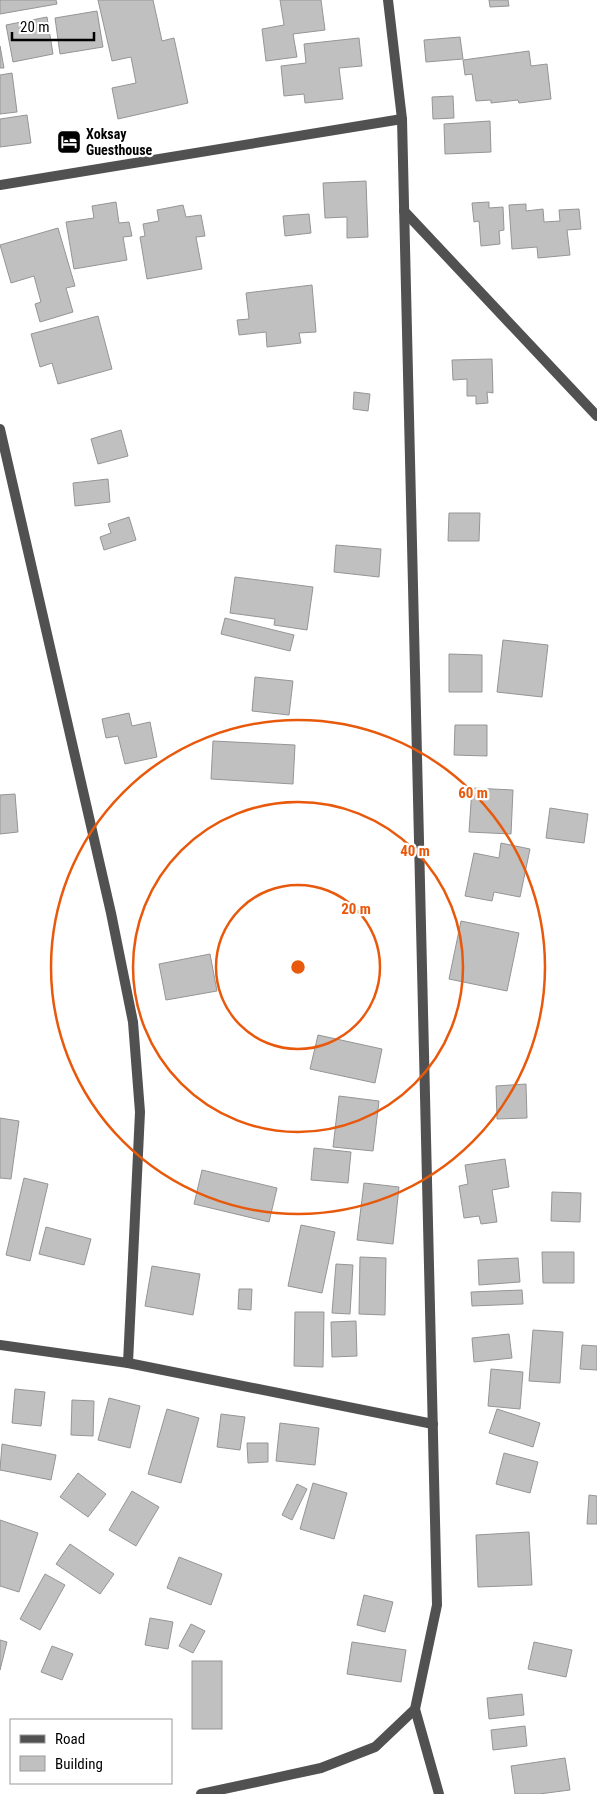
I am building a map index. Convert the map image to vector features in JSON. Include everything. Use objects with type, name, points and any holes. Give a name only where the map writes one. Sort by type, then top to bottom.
[{"type":"street","points":[[388,0],[402,119],[437,1605],[415,1709],[438,1794]]},
{"type":"street","points":[[0,185],[402,119]]},
{"type":"street","points":[[404,211],[597,416]]},
{"type":"street","points":[[0,429],[109,903],[133,1022],[140,1112],[128,1363]]},
{"type":"street","points":[[0,1344],[128,1363],[433,1424]]},
{"type":"street","points":[[201,1794],[321,1768],[375,1747],[415,1709]]},
{"type":"building","points":[[0,0],[56,0],[57,4],[0,14]]},
{"type":"building","points":[[98,0],[153,0],[162,41],[174,38],[188,103],[118,119],[112,88],[136,83],[131,57],[112,61]]},
{"type":"building","points":[[280,0],[321,0],[325,30],[293,34],[297,57],[266,61],[262,29],[284,25]]},
{"type":"building","points":[[489,0],[508,0],[509,6],[490,7]]},
{"type":"building","points":[[97,11],[103,47],[60,54],[55,18]]},
{"type":"building","points":[[47,17],[53,54],[13,62],[6,25]]},
{"type":"building","points":[[460,37],[463,59],[426,62],[424,40]]},
{"type":"building","points":[[359,38],[362,66],[339,68],[343,99],[305,103],[304,94],[284,96],[281,66],[306,63],[304,44]]},
{"type":"building","points":[[0,46],[4,68],[0,68]]},
{"type":"building","points":[[529,51],[531,66],[547,64],[551,99],[519,103],[518,100],[491,103],[491,100],[476,101],[472,74],[465,75],[463,60]]},
{"type":"building","points":[[12,73],[17,112],[0,114],[0,75]]},
{"type":"building","points":[[453,96],[454,118],[433,119],[432,97]]},
{"type":"building","points":[[27,115],[31,143],[0,147],[0,119]]},
{"type":"building","points":[[490,121],[491,152],[445,154],[444,124]]},
{"type":"building","points":[[366,181],[368,237],[347,238],[347,217],[325,218],[323,183]]},
{"type":"building","points":[[116,202],[119,223],[129,222],[132,236],[123,237],[127,260],[74,269],[66,222],[94,218],[92,206]]},
{"type":"building","points":[[489,202],[489,208],[503,207],[504,230],[499,231],[500,244],[481,246],[479,221],[474,222],[472,203]]},
{"type":"building","points":[[526,204],[526,211],[543,209],[544,222],[560,221],[559,210],[579,209],[581,229],[567,230],[570,255],[538,258],[537,247],[512,249],[509,205]]},
{"type":"building","points":[[183,205],[186,217],[201,215],[205,236],[196,237],[202,269],[147,279],[140,237],[145,236],[143,224],[159,221],[157,210]]},
{"type":"building","points":[[309,214],[311,233],[285,236],[283,216]]},
{"type":"building","points":[[58,228],[75,286],[66,288],[73,312],[40,322],[35,304],[41,302],[34,276],[11,283],[0,245]]},
{"type":"building","points":[[312,285],[316,332],[299,333],[301,343],[267,347],[266,332],[239,335],[237,320],[249,319],[246,293]]},
{"type":"building","points":[[98,316],[112,369],[58,384],[52,363],[40,367],[31,334]]},
{"type":"building","points":[[492,359],[493,393],[487,392],[488,403],[476,404],[476,396],[467,396],[467,379],[453,380],[452,360]]},
{"type":"building","points":[[354,392],[370,394],[368,411],[353,409]]},
{"type":"building","points":[[121,430],[128,456],[98,464],[91,439]]},
{"type":"building","points":[[108,479],[110,502],[75,506],[73,483]]},
{"type":"building","points":[[449,513],[480,513],[479,541],[448,541]]},
{"type":"building","points":[[129,517],[136,540],[104,550],[100,537],[111,533],[108,524]]},
{"type":"building","points":[[336,545],[381,549],[379,577],[334,572]]},
{"type":"building","points":[[235,577],[313,587],[307,630],[274,625],[275,619],[230,613]]},
{"type":"building","points":[[225,618],[294,635],[290,651],[221,634]]},
{"type":"building","points":[[503,640],[548,645],[542,697],[497,692]]},
{"type":"building","points":[[449,654],[482,655],[482,692],[449,692]]},
{"type":"building","points":[[255,677],[293,681],[289,715],[252,711]]},
{"type":"building","points":[[129,713],[132,726],[150,722],[157,757],[125,764],[118,736],[106,738],[102,719]]},
{"type":"building","points":[[455,725],[487,725],[487,756],[454,755]]},
{"type":"building","points":[[213,741],[295,745],[293,784],[211,779]]},
{"type":"building","points":[[472,788],[513,790],[511,834],[469,832]]},
{"type":"building","points":[[15,794],[18,832],[0,834],[0,795]]},
{"type":"building","points":[[550,808],[588,814],[584,843],[546,838]]},
{"type":"building","points":[[501,843],[530,849],[520,897],[494,892],[492,901],[465,896],[474,853],[499,858]]},
{"type":"building","points":[[461,921],[519,933],[507,991],[449,979]]},
{"type":"building","points":[[210,954],[217,991],[166,1000],[159,964]]},
{"type":"building","points":[[318,1035],[382,1049],[375,1083],[310,1069]]},
{"type":"building","points":[[526,1084],[527,1118],[497,1119],[496,1086]]},
{"type":"building","points":[[339,1096],[379,1101],[373,1151],[333,1147]]},
{"type":"building","points":[[0,1118],[19,1121],[11,1179],[0,1178]]},
{"type":"building","points":[[314,1148],[351,1152],[348,1183],[311,1180]]},
{"type":"building","points":[[505,1159],[509,1187],[492,1190],[497,1222],[481,1224],[479,1216],[464,1218],[459,1186],[468,1184],[465,1165]]},
{"type":"building","points":[[202,1170],[277,1188],[269,1222],[194,1204]]},
{"type":"building","points":[[24,1178],[48,1184],[30,1261],[6,1255]]},
{"type":"building","points":[[364,1183],[399,1187],[393,1244],[357,1240]]},
{"type":"building","points":[[552,1192],[581,1193],[580,1222],[551,1221]]},
{"type":"building","points":[[301,1225],[335,1232],[322,1293],[288,1286]]},
{"type":"building","points":[[46,1227],[91,1239],[84,1265],[39,1254]]},
{"type":"building","points":[[542,1252],[574,1252],[574,1283],[543,1283]]},
{"type":"building","points":[[360,1257],[386,1258],[385,1315],[359,1314]]},
{"type":"building","points":[[518,1258],[520,1282],[479,1285],[478,1260]]},
{"type":"building","points":[[336,1264],[353,1265],[350,1314],[332,1313]]},
{"type":"building","points":[[152,1266],[200,1274],[193,1315],[145,1306]]},
{"type":"building","points":[[239,1289],[252,1289],[251,1310],[238,1309]]},
{"type":"building","points":[[522,1290],[523,1304],[472,1306],[471,1292]]},
{"type":"building","points":[[295,1312],[324,1312],[323,1367],[294,1366]]},
{"type":"building","points":[[356,1321],[357,1356],[332,1357],[331,1322]]},
{"type":"building","points":[[533,1330],[563,1332],[560,1383],[529,1381]]},
{"type":"building","points":[[509,1334],[512,1358],[474,1362],[472,1338]]},
{"type":"building","points":[[582,1345],[597,1346],[597,1370],[580,1369]]},
{"type":"building","points":[[491,1369],[523,1372],[520,1409],[488,1406]]},
{"type":"building","points":[[15,1389],[45,1392],[41,1426],[12,1423]]},
{"type":"building","points":[[109,1398],[140,1406],[130,1448],[98,1440]]},
{"type":"building","points":[[72,1400],[94,1401],[93,1436],[71,1435]]},
{"type":"building","points":[[167,1409],[199,1418],[181,1483],[148,1474]]},
{"type":"building","points":[[497,1409],[540,1423],[533,1447],[489,1433]]},
{"type":"building","points":[[221,1414],[245,1417],[240,1450],[217,1447]]},
{"type":"building","points":[[280,1423],[319,1428],[315,1465],[276,1461]]},
{"type":"building","points":[[247,1443],[268,1443],[268,1462],[248,1463]]},
{"type":"building","points":[[2,1444],[56,1455],[51,1480],[0,1470]]},
{"type":"building","points":[[504,1453],[538,1462],[530,1493],[496,1484]]},
{"type":"building","points":[[78,1473],[106,1494],[88,1517],[60,1497]]},
{"type":"building","points":[[313,1483],[347,1493],[334,1539],[300,1529]]},
{"type":"building","points":[[297,1484],[307,1489],[292,1520],[282,1515]]},
{"type":"building","points":[[132,1491],[159,1507],[136,1546],[109,1530]]},
{"type":"building","points":[[589,1495],[597,1496],[597,1524],[587,1524]]},
{"type":"building","points":[[0,1520],[38,1533],[19,1592],[0,1586]]},
{"type":"building","points":[[529,1532],[532,1585],[478,1587],[476,1535]]},
{"type":"building","points":[[70,1544],[114,1574],[100,1594],[56,1564]]},
{"type":"building","points":[[179,1557],[222,1574],[211,1605],[167,1588]]},
{"type":"building","points":[[45,1574],[65,1585],[40,1630],[20,1619]]},
{"type":"building","points":[[364,1595],[393,1602],[385,1632],[357,1625]]},
{"type":"building","points":[[150,1618],[173,1622],[168,1649],[145,1645]]},
{"type":"building","points":[[191,1624],[205,1631],[193,1653],[179,1646]]},
{"type":"building","points":[[0,1640],[7,1642],[0,1670]]},
{"type":"building","points":[[352,1642],[406,1650],[401,1682],[347,1674]]},
{"type":"building","points":[[534,1642],[572,1650],[566,1677],[528,1669]]},
{"type":"building","points":[[52,1646],[73,1654],[62,1680],[41,1672]]},
{"type":"building","points":[[192,1661],[222,1661],[222,1729],[192,1729]]},
{"type":"building","points":[[522,1694],[524,1715],[489,1719],[487,1698]]},
{"type":"building","points":[[525,1726],[527,1746],[493,1750],[491,1730]]},
{"type":"building","points":[[565,1758],[570,1790],[539,1794],[515,1794],[511,1766]]},
{"type":"place","name":"Xoksay Guesthouse","points":[[69,142]]}]
